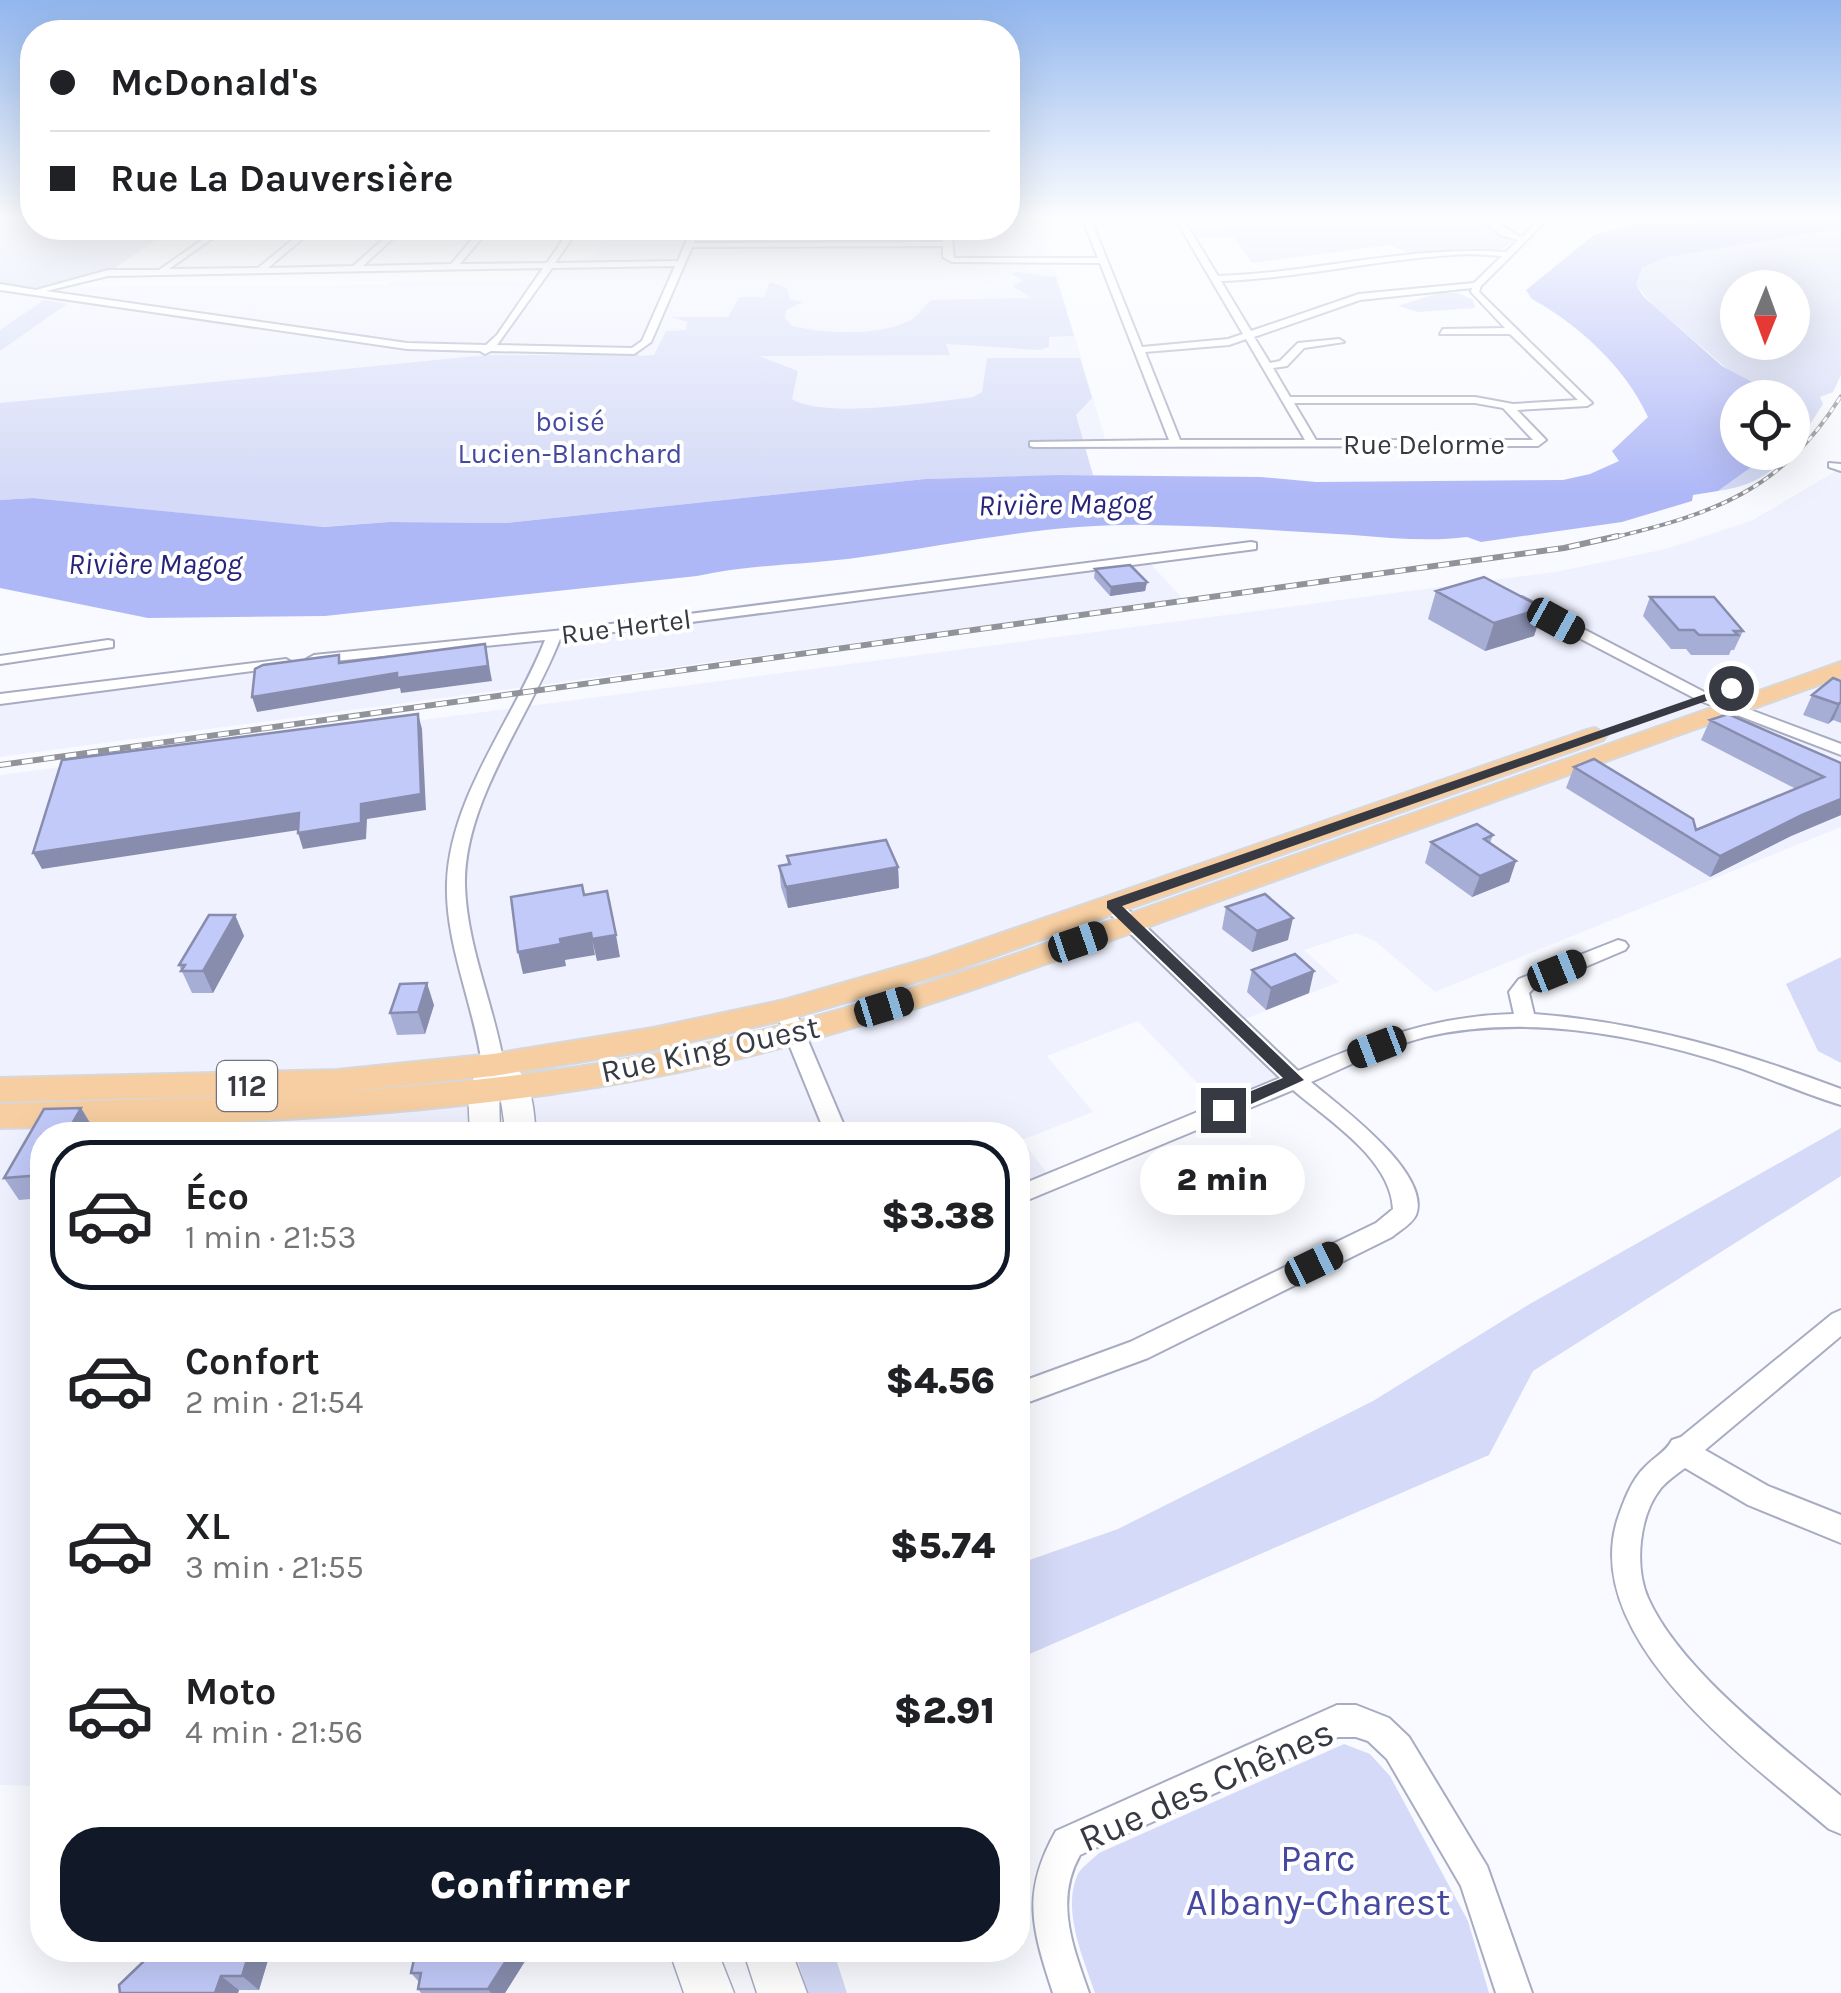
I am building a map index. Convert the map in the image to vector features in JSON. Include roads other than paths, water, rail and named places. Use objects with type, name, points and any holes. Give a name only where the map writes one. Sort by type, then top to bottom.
[{"type":"main road","name":"Rue King Ouest","points":[[0,1116],[316,1108],[680,1060],[790,1021],[972,980],[1122,914],[1703,697],[1841,650]]},
{"type":"main road","name":"Rue King Ouest","points":[[1122,914],[1841,669]]},
{"type":"main road","name":"Rue King Ouest","points":[[0,1090],[498,1081]]},
{"type":"main road","points":[[488,1122],[498,1081]]},
{"type":"main road","points":[[498,1081],[515,1122]]},
{"type":"main road","points":[[697,1962],[709,1993]]},
{"type":"main road","points":[[770,1962],[782,1993]]},
{"type":"street","points":[[146,308],[408,346],[634,350],[646,342],[661,308]]},
{"type":"street","points":[[484,350],[500,338],[519,308]]},
{"type":"street","points":[[1123,308],[1176,444]]},
{"type":"street","points":[[1234,308],[1314,444]]},
{"type":"street","points":[[1140,350],[1202,347],[1249,335],[1322,308]]},
{"type":"street","name":"Rue Delorme","points":[[1034,444],[1540,442],[1510,406],[1587,403],[1489,308]]},
{"type":"street","points":[[1443,332],[1513,331]]},
{"type":"street","points":[[1267,366],[1283,364],[1301,345],[1339,342]]},
{"type":"street","points":[[1289,400],[1475,400],[1510,406]]},
{"type":"street","name":"Rue Hertel","points":[[0,699],[370,652],[554,636],[1251,546]]},
{"type":"street","points":[[1500,591],[1703,697],[1841,750]]},
{"type":"street","points":[[498,1081],[459,918],[457,867],[478,801],[554,636]]},
{"type":"street","points":[[0,660],[108,644]]},
{"type":"street","points":[[1030,1390],[1139,1350],[1384,1230],[1405,1214],[1406,1201],[1396,1175],[1374,1148],[1295,1080],[1122,914]]},
{"type":"street","points":[[1526,1022],[1519,992],[1526,984],[1618,946]]},
{"type":"street","points":[[790,1021],[831,1122]]},
{"type":"street","points":[[1030,1190],[1427,1030],[1526,1022],[1590,1028],[1673,1043],[1841,1097]]},
{"type":"street","points":[[1841,1322],[1682,1449],[1652,1478],[1636,1502],[1626,1552],[1634,1602],[1649,1630],[1718,1708],[1841,1817]]},
{"type":"street","points":[[1682,1449],[1720,1479],[1841,1529]]},
{"type":"street","name":"Rue des Chênes","points":[[1070,1993],[1047,1912],[1054,1864],[1068,1843],[1314,1728],[1337,1721],[1356,1721],[1378,1729],[1398,1748],[1475,1878],[1514,1993]]},
{"type":"water","name":"Rivière Magog","points":[[1546,308],[1656,308],[1722,366],[1748,380],[1720,380],[1720,470],[1747,470],[1718,491],[1693,495],[1692,501],[1622,522],[1481,542],[1467,537],[1410,539],[1200,526],[1076,527],[841,560],[325,616],[148,618],[0,588],[0,500],[33,498],[323,527],[389,522],[505,523],[925,479],[1058,475],[1261,477],[1316,482],[1563,480],[1619,461],[1612,451],[1648,417],[1627,382],[1599,349]]},
{"type":"railway","points":[[1607,539],[1712,508],[1769,477],[1818,429],[1841,396]]},
{"type":"railway","points":[[0,765],[1564,548],[1618,536]]},
{"type":"park label","name":"boisé Lucien-Blanchard","points":[[570,437]]},
{"type":"park label","name":"Parc Albany-Charest","points":[[1318,1880]]}]
